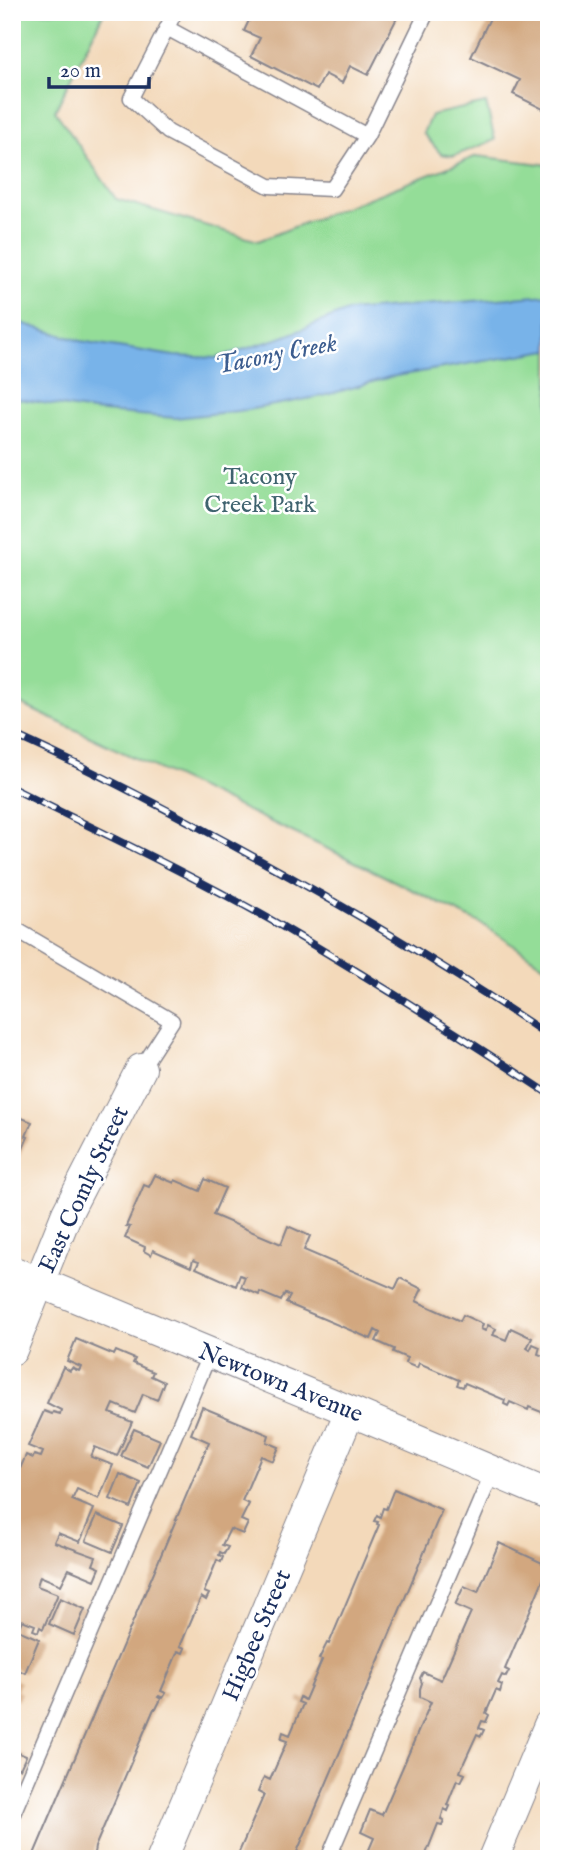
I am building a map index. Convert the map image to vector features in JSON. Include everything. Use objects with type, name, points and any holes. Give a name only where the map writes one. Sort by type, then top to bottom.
[{"type":"street","name":"East Comly Street","points":[[12,1350],[67,1213],[141,1069]]},
{"type":"street","name":"Newtown Avenue","points":[[12,1271],[549,1495]]},
{"type":"street","name":"Higbee Street","points":[[162,1859],[350,1411]]},
{"type":"street","points":[[493,1859],[549,1725]]},
{"type":"lane","points":[[175,12],[131,98],[168,132],[269,186],[332,189],[367,136],[427,12]]},
{"type":"lane","points":[[167,28],[367,136]]},
{"type":"lane","points":[[12,927],[172,1021],[141,1069]]},
{"type":"lane","points":[[12,1816],[211,1353]]},
{"type":"lane","points":[[328,1859],[493,1471]]},
{"type":"green space","name":"Tacony Creek Park","points":[[12,12],[104,12],[55,111],[116,199],[258,241],[477,156],[549,165],[549,969],[482,924],[12,700]]},
{"type":"green space","points":[[486,103],[495,140],[454,156],[441,154],[423,133],[431,115]]},
{"type":"water","name":"Tacony Creek","points":[[549,295],[549,350],[390,377],[323,396],[247,410],[175,418],[92,411],[12,398],[12,320],[81,341],[174,356],[217,358],[286,336],[347,311]]},
{"type":"building","points":[[253,12],[400,12],[368,75],[350,66],[342,83],[325,74],[317,90],[251,56],[260,38],[244,31]]},
{"type":"building","points":[[493,12],[519,12],[549,27],[549,112],[513,94],[520,80],[471,57]]},
{"type":"building","points":[[12,1114],[32,1122],[12,1174]]},
{"type":"building","points":[[155,1175],[200,1191],[205,1179],[225,1188],[213,1215],[281,1244],[288,1226],[310,1236],[304,1250],[395,1289],[400,1278],[422,1289],[416,1301],[460,1321],[463,1315],[483,1324],[481,1329],[485,1331],[488,1325],[496,1329],[493,1335],[506,1340],[511,1328],[532,1338],[527,1348],[530,1350],[533,1344],[540,1347],[538,1354],[549,1358],[549,1415],[510,1402],[508,1406],[504,1404],[505,1400],[465,1383],[463,1387],[457,1385],[459,1380],[419,1363],[417,1368],[405,1363],[407,1358],[376,1341],[380,1333],[375,1330],[371,1339],[286,1303],[290,1296],[285,1293],[281,1301],[260,1292],[259,1295],[241,1287],[245,1277],[240,1275],[236,1286],[196,1268],[199,1262],[193,1260],[191,1267],[153,1250],[151,1255],[144,1251],[145,1247],[125,1238],[130,1227],[126,1226],[144,1185],[149,1187]]},
{"type":"building","points":[[76,1339],[114,1355],[116,1351],[135,1359],[133,1363],[153,1372],[151,1376],[164,1382],[157,1400],[143,1394],[135,1413],[114,1404],[110,1413],[132,1422],[117,1456],[95,1447],[91,1457],[113,1465],[99,1499],[77,1489],[72,1500],[94,1509],[80,1542],[58,1533],[54,1542],[96,1557],[93,1565],[100,1568],[95,1580],[69,1569],[61,1585],[40,1576],[37,1586],[58,1594],[43,1629],[40,1627],[38,1632],[33,1630],[35,1625],[22,1620],[18,1630],[39,1639],[25,1673],[12,1667],[12,1501],[18,1493],[12,1490],[12,1487],[26,1455],[41,1457],[43,1452],[28,1446],[44,1411],[60,1414],[61,1410],[47,1403],[63,1367],[70,1371],[72,1368],[79,1371],[81,1367],[67,1361]]},
{"type":"building","points":[[202,1407],[269,1435],[267,1442],[279,1447],[273,1461],[261,1456],[242,1501],[249,1504],[241,1520],[248,1523],[243,1534],[230,1529],[222,1545],[228,1547],[224,1554],[220,1552],[219,1555],[223,1557],[221,1562],[217,1560],[204,1592],[209,1594],[206,1600],[201,1597],[180,1646],[185,1648],[183,1653],[178,1651],[161,1691],[166,1693],[163,1698],[158,1697],[161,1699],[153,1711],[95,1847],[93,1859],[32,1859],[209,1442],[191,1434]]},
{"type":"building","points":[[134,1429],[160,1440],[148,1467],[121,1456]]},
{"type":"building","points":[[120,1474],[141,1483],[131,1508],[110,1499]]},
{"type":"building","points":[[394,1489],[442,1510],[345,1740],[294,1859],[236,1859],[264,1795],[258,1792],[264,1777],[270,1780],[287,1741],[281,1739],[283,1732],[290,1735],[303,1704],[298,1702],[300,1697],[305,1700],[322,1660],[319,1659],[327,1643],[329,1644],[379,1525],[374,1521],[377,1515],[380,1517],[383,1508],[386,1509]]},
{"type":"building","points":[[97,1515],[123,1526],[112,1552],[86,1541]]},
{"type":"building","points":[[499,1543],[549,1566],[505,1669],[509,1671],[506,1677],[502,1675],[498,1683],[502,1685],[500,1692],[496,1690],[486,1713],[489,1715],[486,1722],[482,1721],[479,1728],[484,1730],[481,1736],[477,1734],[460,1772],[465,1774],[461,1782],[457,1780],[447,1805],[450,1806],[448,1811],[444,1809],[442,1825],[438,1824],[424,1859],[365,1859],[374,1838],[361,1832],[370,1810],[382,1815],[431,1702],[420,1697],[420,1678],[423,1672],[441,1680],[471,1612],[455,1605],[464,1586],[478,1592]]},
{"type":"building","points":[[60,1598],[85,1609],[74,1635],[49,1624]]},
{"type":"building","points":[[12,1678],[20,1682],[17,1691],[21,1693],[18,1701],[12,1698]]},
{"type":"building","points":[[12,1750],[26,1756],[20,1769],[12,1765]]},
{"type":"railway","points":[[12,734],[134,793],[292,878],[441,965],[549,1036]]},
{"type":"railway","points":[[12,788],[180,871],[278,924],[415,1007],[549,1094]]}]
